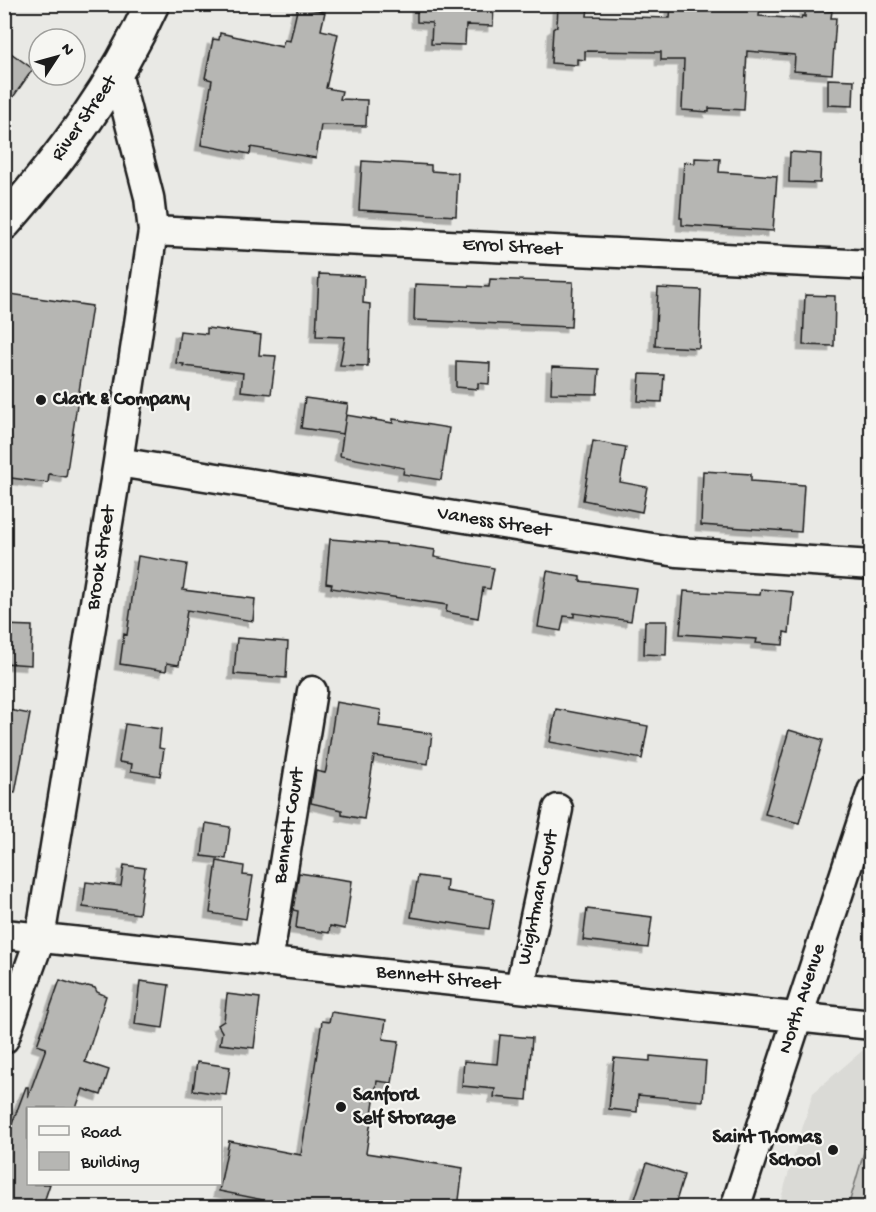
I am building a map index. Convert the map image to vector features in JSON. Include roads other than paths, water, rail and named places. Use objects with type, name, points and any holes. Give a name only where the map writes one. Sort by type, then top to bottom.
[{"type":"street","name":"River Street","points":[[4,223],[62,155],[90,116],[117,73],[147,7]]},
{"type":"street","name":"Brook Street","points":[[4,1039],[40,938],[118,462],[153,231],[149,197],[117,73]]},
{"type":"street","name":"Errol Street","points":[[153,231],[872,265]]},
{"type":"street","name":"Vaness Street","points":[[118,462],[677,552],[872,565]]},
{"type":"street","name":"Bennett Court","points":[[268,962],[312,691]]},
{"type":"street","name":"North Avenue","points":[[735,1208],[872,791]]},
{"type":"street","name":"Wightman Court","points":[[520,987],[558,809]]},
{"type":"street","name":"Bennett Street","points":[[4,934],[872,1025]]},
{"type":"place","name":"Clark & Company","points":[[41,400]]},
{"type":"place","name":"Sanford Self Storage","points":[[341,1107]]},
{"type":"place","name":"Saint Thomas School","points":[[833,1150]]}]
